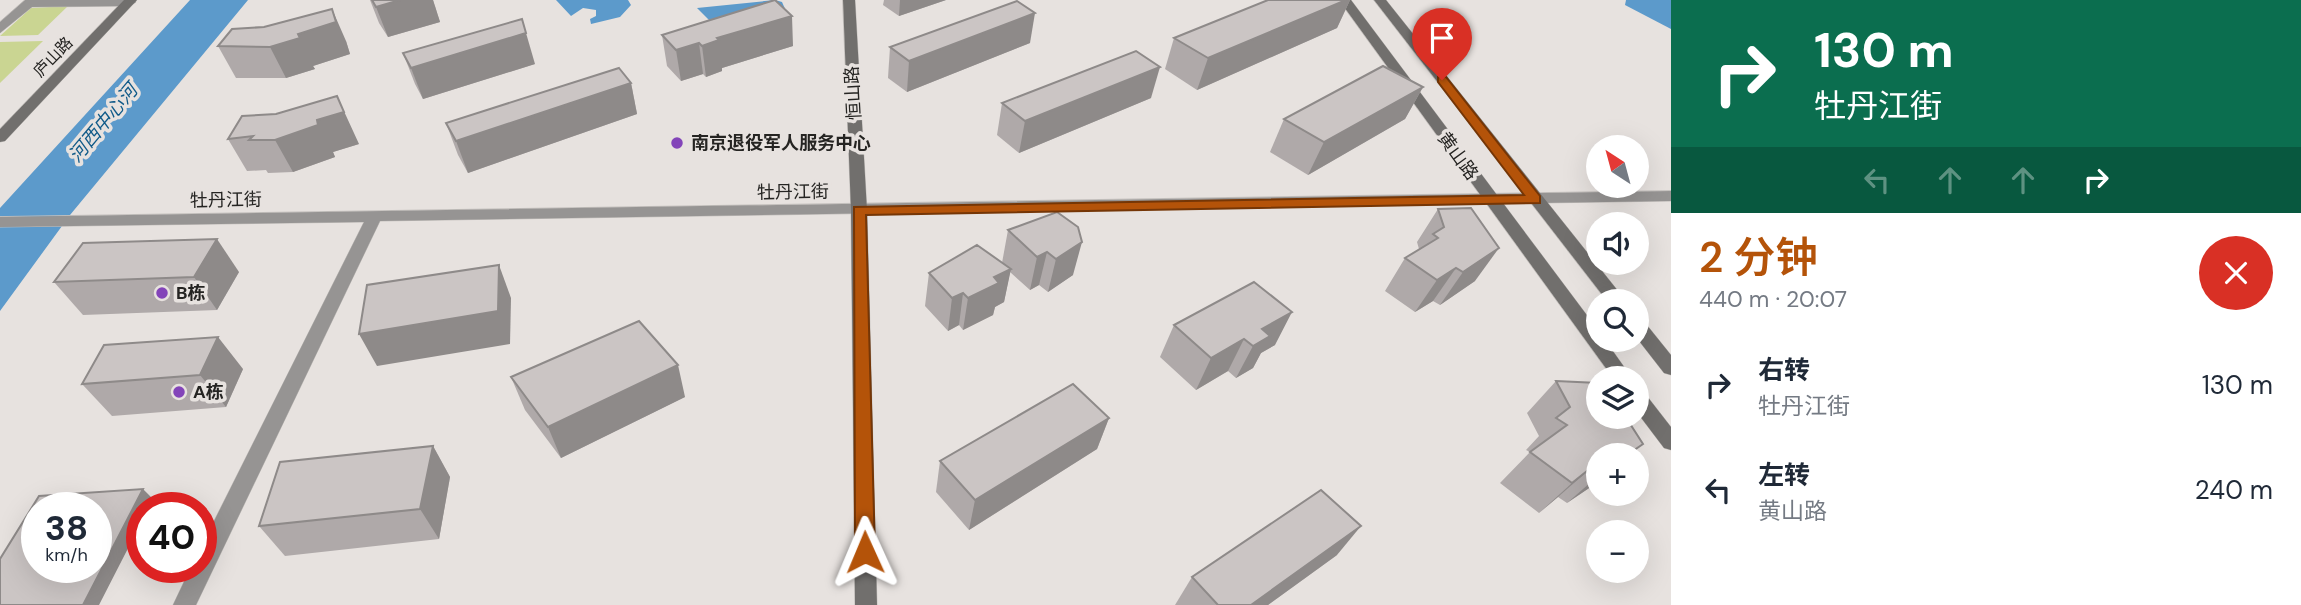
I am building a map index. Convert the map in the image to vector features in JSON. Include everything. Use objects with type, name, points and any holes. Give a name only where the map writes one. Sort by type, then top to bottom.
[{"type":"main road","name":"恒山路","points":[[849,0],[859,211],[866,605]]},
{"type":"main road","name":"黄山路","points":[[1345,0],[1490,201],[1614,366]]},
{"type":"main road","name":"黄山路","points":[[1380,0],[1607,289]]},
{"type":"main road","name":"庐山路","points":[[0,138],[131,1]]},
{"type":"main road","points":[[1649,340],[1671,368]]},
{"type":"main road","points":[[1649,413],[1671,442]]},
{"type":"street","points":[[0,29],[31,1],[131,1]]},
{"type":"street","name":"牡丹江街","points":[[0,222],[859,211],[1671,196]]},
{"type":"street","points":[[184,605],[374,217]]},
{"type":"green space","points":[[68,6],[38,35],[0,36],[31,8]]},
{"type":"green space","points":[[43,41],[0,83],[0,42]]},
{"type":"water","name":"河西中心河","points":[[190,0],[248,0],[70,215],[0,311],[0,208]]},
{"type":"water","points":[[556,0],[628,0],[631,5],[620,17],[591,24],[590,19],[596,16],[596,10],[583,8],[571,16]]},
{"type":"water","points":[[775,0],[782,2],[786,11],[711,22],[697,8]]},
{"type":"water","points":[[1626,0],[1671,0],[1671,29],[1625,5]]},
{"type":"building","points":[[372,0],[400,0],[376,7]]},
{"type":"building","points":[[775,0],[792,16],[717,38],[719,40],[702,46],[699,43],[676,50],[662,35]]},
{"type":"building","points":[[1268,0],[1346,0],[1208,58],[1174,38]]},
{"type":"building","points":[[1017,1],[1035,13],[909,61],[890,47]]},
{"type":"building","points":[[332,9],[336,22],[298,34],[300,38],[270,47],[218,46],[232,29],[264,27]]},
{"type":"building","points":[[522,19],[526,33],[411,68],[403,53]]},
{"type":"building","points":[[1136,51],[1160,67],[1025,121],[1002,103]]},
{"type":"building","points":[[1383,66],[1423,87],[1324,142],[1284,119]]},
{"type":"building","points":[[619,68],[631,83],[456,141],[446,123]]},
{"type":"building","points":[[337,96],[344,112],[317,120],[318,125],[275,140],[249,140],[253,136],[228,139],[242,116],[276,114]]},
{"type":"building","points":[[1471,208],[1499,248],[1463,272],[1456,268],[1437,280],[1405,258],[1438,238],[1433,234],[1444,227],[1438,209]]},
{"type":"building","points":[[1057,212],[1078,227],[1082,242],[1056,259],[1047,252],[1037,257],[1008,230]]},
{"type":"building","points":[[217,239],[194,277],[54,282],[83,243]]},
{"type":"building","points":[[977,245],[1011,269],[994,277],[999,283],[968,298],[963,293],[952,298],[929,273]]},
{"type":"building","points":[[499,265],[498,311],[359,334],[367,285]]},
{"type":"building","points":[[1254,282],[1292,312],[1262,329],[1270,336],[1253,346],[1244,339],[1211,358],[1174,325]]},
{"type":"building","points":[[639,321],[678,365],[548,427],[511,377]]},
{"type":"building","points":[[218,337],[200,375],[82,384],[104,345]]},
{"type":"building","points":[[1556,381],[1586,382],[1586,429],[1633,429],[1642,443],[1586,443],[1586,472],[1572,483],[1530,452],[1567,425],[1556,418],[1570,407]]},
{"type":"building","points":[[1073,384],[1109,418],[975,500],[940,461]]},
{"type":"building","points":[[433,446],[420,509],[259,526],[280,462]]},
{"type":"building","points":[[143,489],[141,492],[126,492],[126,522],[112,549],[112,492],[98,492]]},
{"type":"building","points":[[1321,490],[1361,526],[1251,605],[1218,605],[1192,577]]},
{"type":"building","points":[[21,525],[21,583],[94,583],[83,605],[0,605],[0,559]]},
{"type":"place","name":"南京退役军人服务中心","points":[[677,143]]},
{"type":"place","name":"B栋","points":[[162,293]]},
{"type":"place","name":"A栋","points":[[179,392]]},
{"type":"route","points":[[865,552],[859,211],[1535,200],[1442,80]]}]
